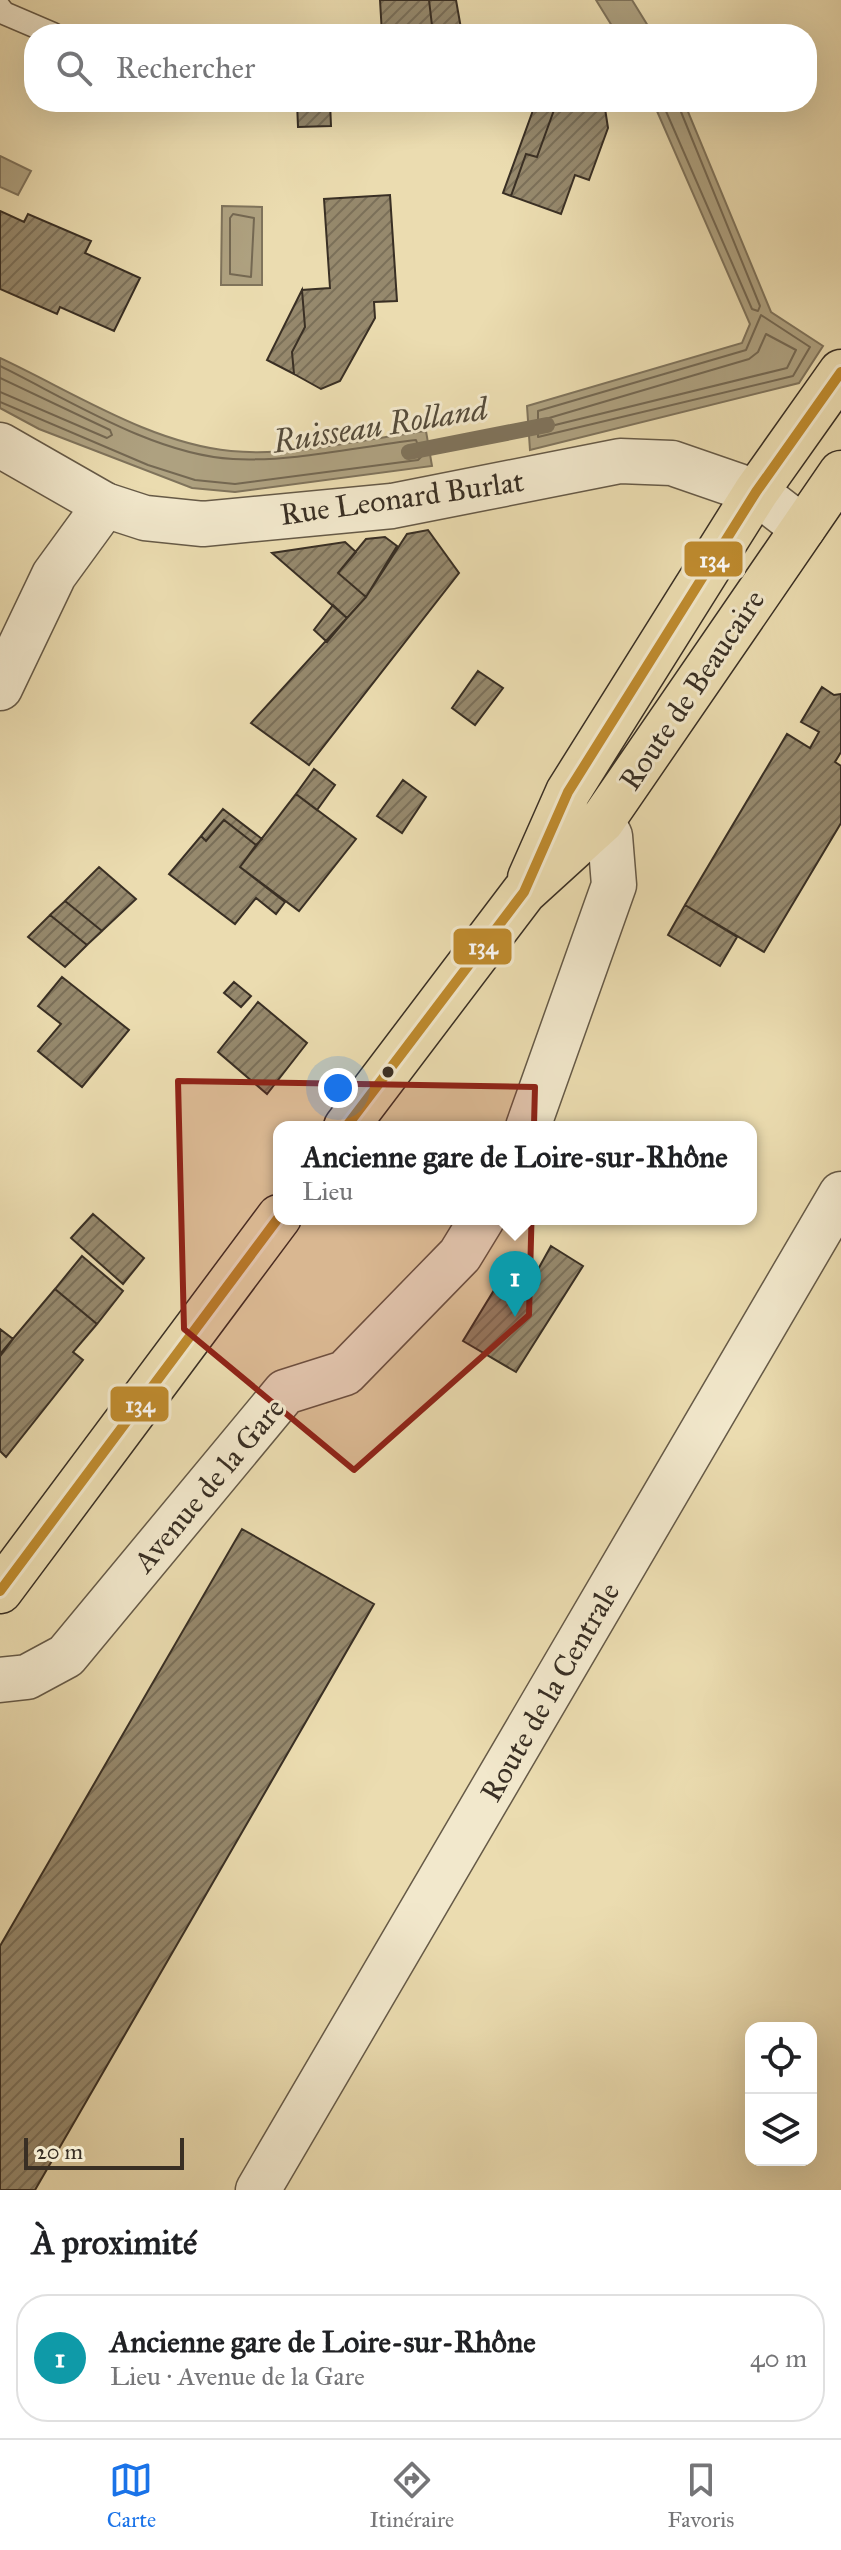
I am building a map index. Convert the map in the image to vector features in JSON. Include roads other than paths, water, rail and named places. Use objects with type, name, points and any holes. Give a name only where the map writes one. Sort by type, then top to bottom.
[{"type":"main road","name":"Route de Beaucaire","points":[[524,892],[568,792],[756,492],[841,372]]},
{"type":"main road","name":"Route de Beaucaire","points":[[351,1121],[524,892],[602,821],[841,473]]},
{"type":"main road","points":[[0,1591],[273,1225]]},
{"type":"street","name":"Rue Leonard Burlat","points":[[0,445],[105,505],[145,518],[203,524],[392,506],[620,461],[672,463],[756,492],[803,528]]},
{"type":"street","points":[[0,688],[54,575],[105,505]]},
{"type":"street","points":[[530,1121],[614,885],[610,836],[602,821]]},
{"type":"street","name":"Route de la Centrale","points":[[258,2190],[841,1194]]},
{"type":"street","name":"Avenue de la Gare","points":[[0,1680],[27,1677],[66,1656],[285,1392],[345,1373],[460,1255],[478,1225]]},
{"type":"lane","points":[[0,8],[4,13],[30,24]]},
{"type":"water","points":[[596,0],[632,0],[647,24],[611,24]]},
{"type":"water","points":[[657,112],[688,112],[771,312],[823,346],[799,383],[530,450],[527,406],[742,343],[750,324]]},
{"type":"water","points":[[0,156],[31,171],[18,195],[0,187]]},
{"type":"water","points":[[222,206],[262,207],[262,285],[221,285]]},
{"type":"water","points":[[0,358],[112,414],[171,438],[201,446],[231,451],[279,452],[426,431],[432,466],[235,492],[192,488],[39,429],[0,408]]},
{"type":"waterway","name":"Ruisseau Rolland","points":[[409,452],[547,425]]},
{"type":"place","name":"Ancienne gare de Loire-sur-Rhône","points":[[515,1317]]}]
